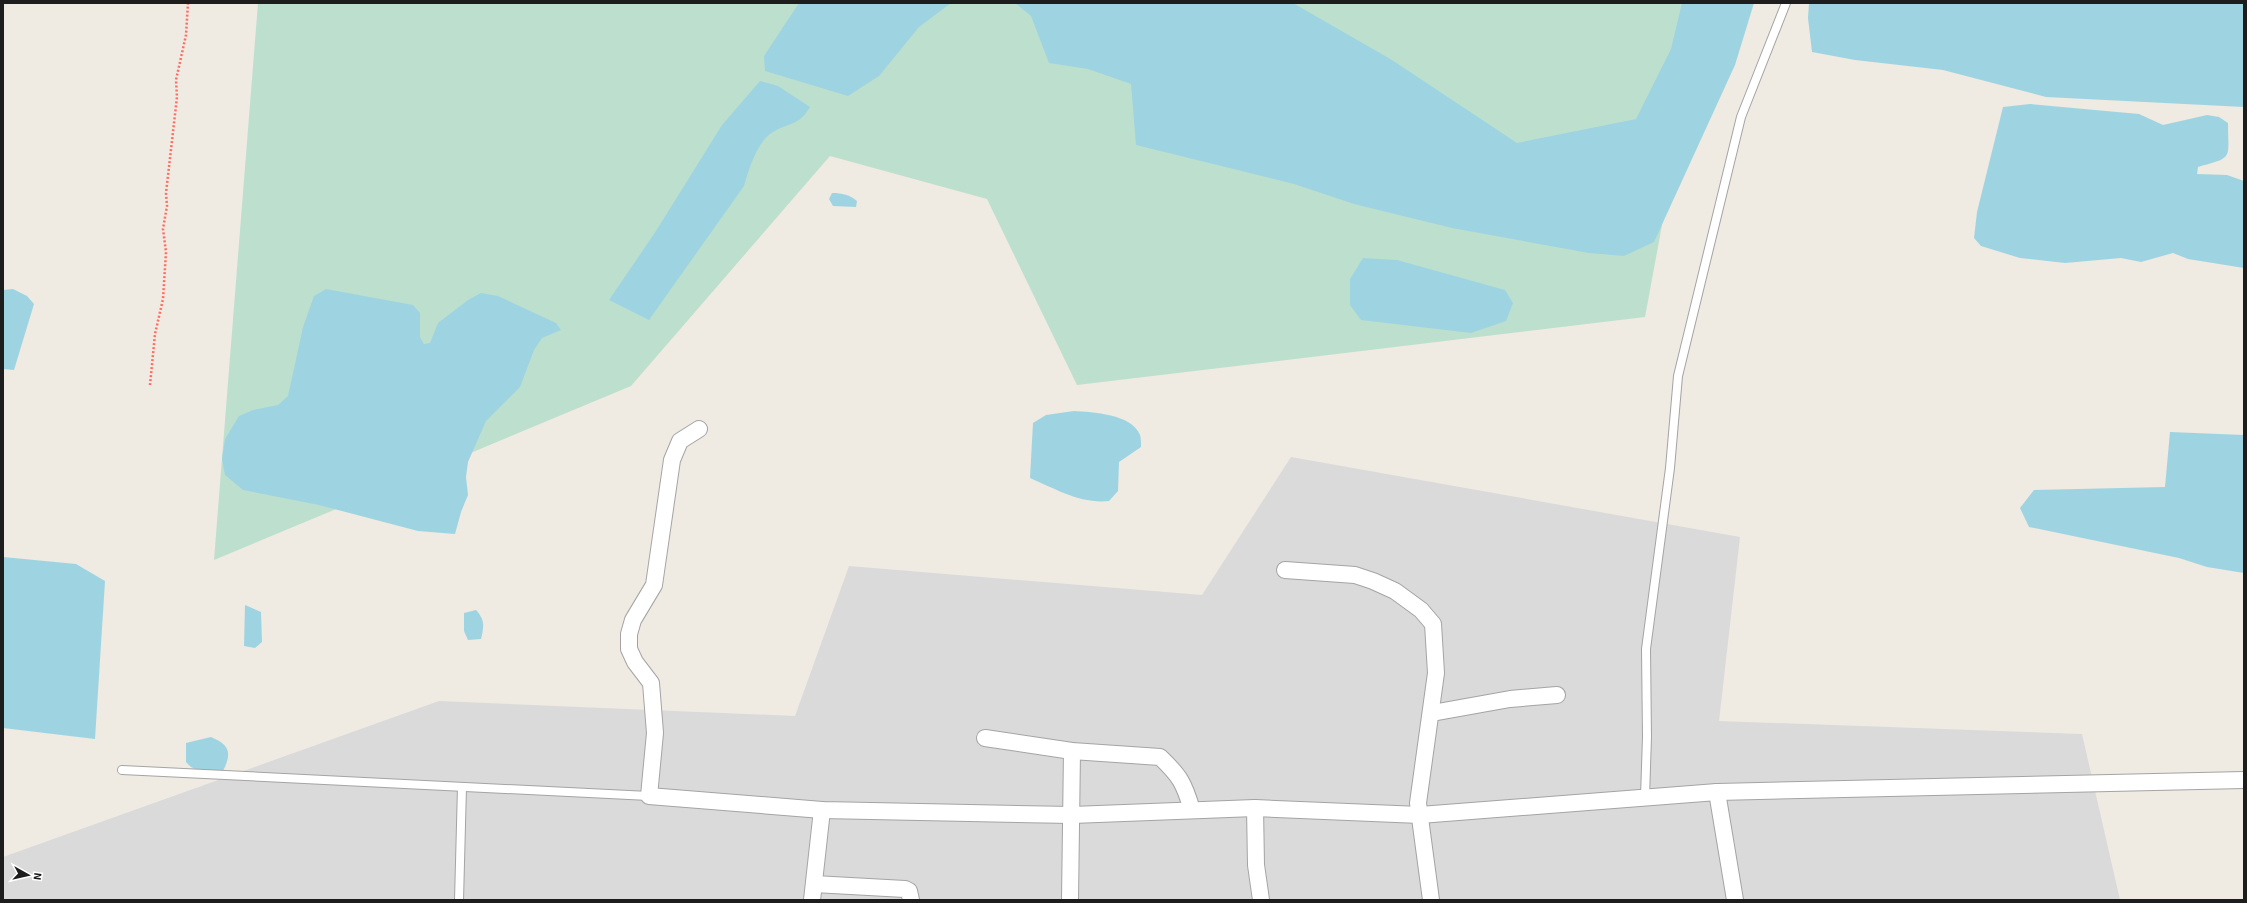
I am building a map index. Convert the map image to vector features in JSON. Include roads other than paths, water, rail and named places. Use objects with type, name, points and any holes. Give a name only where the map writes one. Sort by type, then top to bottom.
[{"type":"street","points":[[699,429],[680,441],[672,460],[654,585],[633,620],[629,634],[629,648],[634,662],[651,683],[655,733],[649,796],[822,810],[1072,815],[1254,808],[1420,815],[1717,792],[2244,780]]},
{"type":"street","points":[[1285,570],[1355,575],[1395,591],[1421,610],[1433,624],[1436,641],[1436,673],[1432,713],[1418,803],[1431,900]]},
{"type":"street","points":[[1432,713],[1510,699],[1557,695]]},
{"type":"street","points":[[985,738],[1072,751],[1160,757],[1178,774],[1185,786],[1192,810]]},
{"type":"street","points":[[1070,900],[1072,751]]},
{"type":"street","points":[[1717,792],[1735,900]]},
{"type":"street","points":[[1254,808],[1256,865],[1261,900]]},
{"type":"street","points":[[822,810],[813,892],[905,889],[909,891],[910,900]]},
{"type":"lane","points":[[1645,797],[1647,737],[1646,649],[1670,468],[1678,376],[1741,117],[1786,3]]},
{"type":"lane","points":[[122,770],[649,796]]},
{"type":"lane","points":[[459,900],[462,787]]},
{"type":"water","points":[[799,3],[951,3],[919,27],[879,76],[848,96],[765,71],[764,56]]},
{"type":"water","points":[[1015,3],[1293,3],[1392,60],[1517,143],[1636,119],[1671,49],[1682,3],[1754,3],[1735,65],[1654,242],[1624,256],[1589,253],[1452,228],[1354,204],[1294,184],[1136,145],[1131,84],[1088,69],[1049,63],[1031,16]]},
{"type":"water","points":[[1809,3],[2244,3],[2244,107],[2046,97],[1943,70],[1855,60],[1812,52],[1808,18]]},
{"type":"water","points":[[760,81],[778,86],[810,107],[798,121],[773,132],[763,142],[754,156],[744,186],[649,320],[609,300],[656,231],[722,125]]},
{"type":"water","points":[[2030,104],[2139,114],[2163,125],[2207,115],[2219,117],[2228,123],[2228,151],[2226,155],[2218,161],[2198,167],[2197,174],[2227,175],[2244,181],[2244,268],[2188,259],[2173,253],[2141,262],[2121,258],[2065,263],[2020,258],[1981,246],[1974,238],[1977,212],[2003,107]]},
{"type":"water","points":[[832,193],[852,197],[857,201],[856,207],[833,206],[829,199]]},
{"type":"water","points":[[1363,258],[1397,260],[1505,290],[1513,303],[1506,321],[1471,333],[1361,320],[1350,305],[1350,279]]},
{"type":"water","points":[[13,289],[27,296],[34,304],[14,370],[3,369],[3,290]]},
{"type":"water","points":[[326,289],[413,305],[420,313],[420,337],[424,344],[430,343],[438,323],[468,300],[481,293],[498,296],[556,323],[561,330],[542,338],[534,350],[520,387],[486,421],[468,462],[466,477],[468,495],[461,512],[455,534],[418,531],[319,505],[243,490],[225,475],[222,459],[225,439],[239,416],[253,410],[278,405],[288,396],[303,327],[314,296]]},
{"type":"water","points":[[1074,411],[1101,413],[1120,418],[1136,428],[1140,435],[1141,447],[1119,462],[1118,491],[1109,501],[1078,498],[1030,478],[1033,423],[1046,415]]},
{"type":"water","points":[[2170,432],[2244,435],[2244,573],[2207,567],[2179,558],[2029,527],[2020,508],[2034,490],[2165,487]]},
{"type":"water","points":[[3,557],[76,564],[105,581],[95,739],[3,728]]},
{"type":"water","points":[[245,605],[261,612],[262,642],[255,648],[244,646]]},
{"type":"water","points":[[476,610],[483,623],[481,639],[468,640],[464,631],[464,613]]},
{"type":"water","points":[[211,737],[222,743],[228,750],[228,759],[223,771],[207,772],[194,769],[186,762],[186,743]]}]
